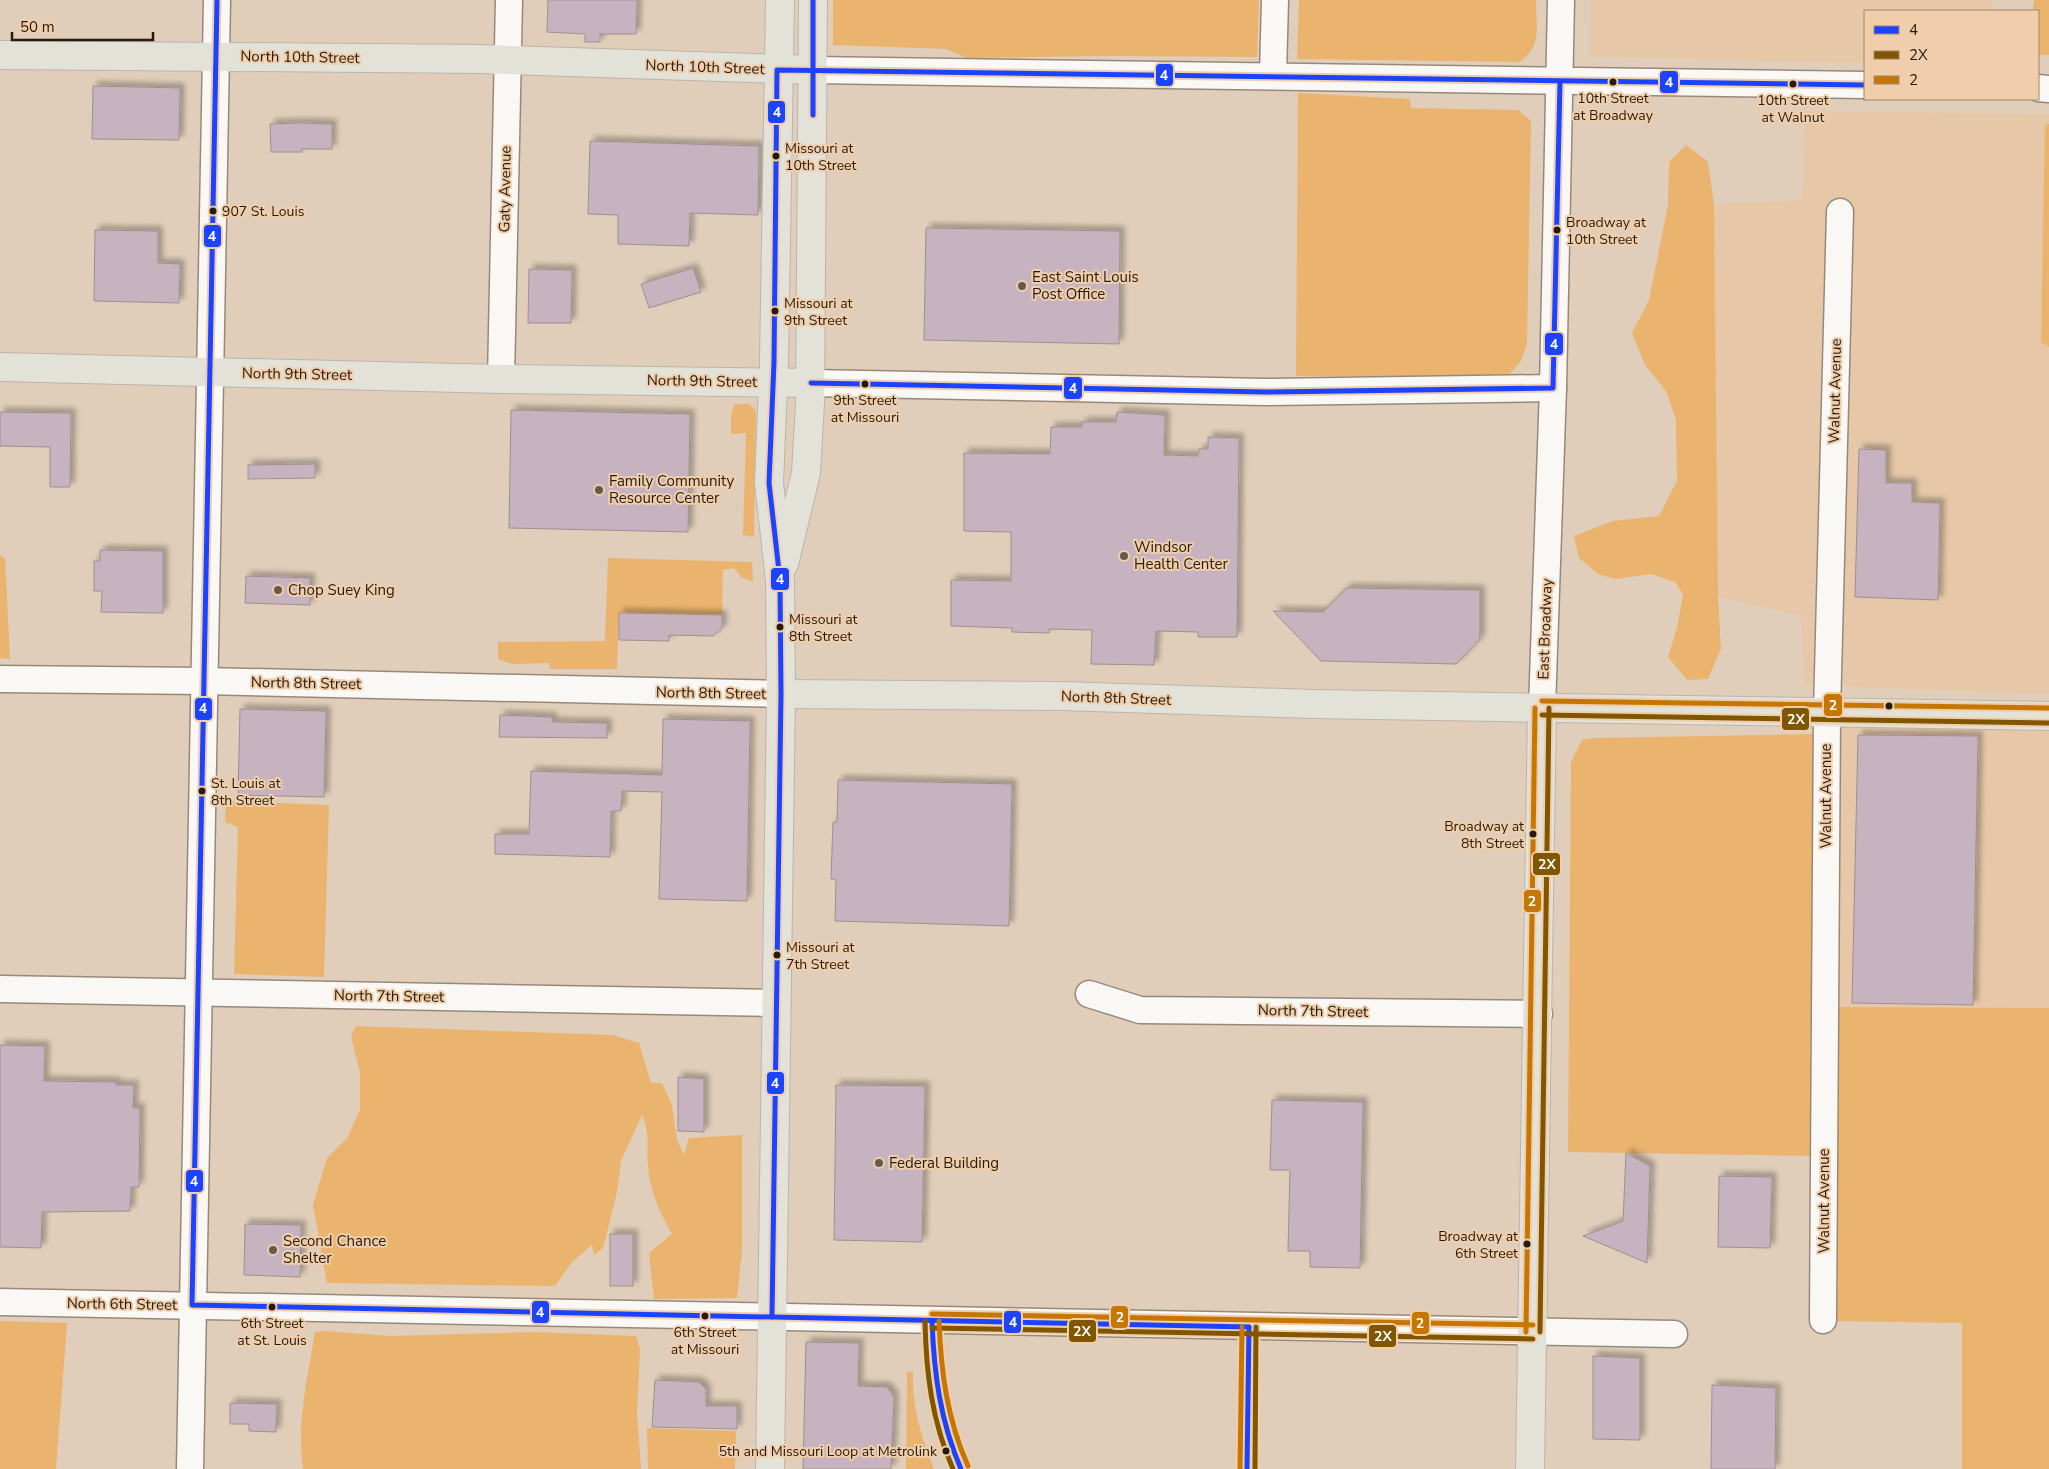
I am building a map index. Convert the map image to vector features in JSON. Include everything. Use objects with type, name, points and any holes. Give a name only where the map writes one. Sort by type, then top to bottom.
[{"type":"main road","points":[[770,1469],[781,694],[780,580],[768,483],[774,382],[777,70],[780,0]]},
{"type":"main road","points":[[780,580],[806,473],[811,383],[813,0]]},
{"type":"main road","name":"North 10th Street","points":[[0,55],[217,55],[508,60],[813,70]]},
{"type":"main road","name":"North 9th Street","points":[[0,367],[501,379],[811,383]]},
{"type":"main road","name":"North 8th Street","points":[[781,694],[1062,696],[1542,708],[2049,716]]},
{"type":"main road","name":"East Broadway","points":[[1530,1469],[1539,1014],[1542,708]]},
{"type":"street","points":[[190,1469],[197,992],[217,0]]},
{"type":"street","name":"Gaty Avenue","points":[[501,379],[509,0]]},
{"type":"street","points":[[1273,75],[1275,0]]},
{"type":"street","name":"East Broadway","points":[[1542,708],[1553,388],[1562,0]]},
{"type":"street","name":"North 10th Street","points":[[813,70],[1273,75],[1560,82],[1864,85]]},
{"type":"street","name":"Walnut Avenue","points":[[1823,1320],[1827,712],[1840,212]]},
{"type":"street","name":"North 9th Street","points":[[811,383],[1265,392],[1553,388]]},
{"type":"street","name":"North 8th Street","points":[[0,678],[781,694]]},
{"type":"street","name":"North 7th Street","points":[[0,989],[777,1003]]},
{"type":"street","name":"North 7th Street","points":[[1090,994],[1140,1010],[1539,1014]]},
{"type":"street","name":"North 6th Street","points":[[0,1302],[1674,1334]]},
{"type":"shaded area","points":[[833,0],[1259,0],[1257,57],[1111,56],[967,58],[946,49],[833,45]]},
{"type":"shaded area","points":[[1299,0],[1536,0],[1537,27],[1535,42],[1532,50],[1519,62],[1297,59]]},
{"type":"shaded area","points":[[1591,0],[1993,0],[1993,10],[1864,10],[1864,63],[1590,57]]},
{"type":"shaded area","points":[[2034,0],[2049,0],[2049,55],[2039,55],[2039,10],[2033,10]]},
{"type":"shaded area","points":[[1298,93],[1410,99],[1411,108],[1518,110],[1531,121],[1527,344],[1521,361],[1507,377],[1296,376]]},
{"type":"shaded area","points":[[1805,111],[2049,114],[2049,694],[1804,685],[1801,616],[1718,597],[1714,204],[1802,200]]},
{"type":"shaded area","points":[[2045,124],[2049,124],[2049,347],[2041,342]]},
{"type":"shaded area","points":[[1686,145],[1708,162],[1714,204],[1718,597],[1721,649],[1708,679],[1687,680],[1668,657],[1677,628],[1683,594],[1675,582],[1651,574],[1616,579],[1598,574],[1579,558],[1574,536],[1613,521],[1659,516],[1677,481],[1676,420],[1666,391],[1645,365],[1632,333],[1649,300],[1668,205],[1669,162]]},
{"type":"shaded area","points":[[734,404],[749,404],[756,411],[754,537],[743,535],[746,433],[731,434],[731,416]]},
{"type":"shaded area","points":[[0,555],[5,559],[10,659],[0,658]]},
{"type":"shaded area","points":[[608,558],[752,562],[753,582],[741,577],[734,568],[723,570],[722,615],[619,613],[617,669],[550,669],[549,663],[512,664],[498,659],[498,642],[605,641]]},
{"type":"shaded area","points":[[1839,726],[2049,731],[2049,1008],[1835,1007]]},
{"type":"shaded area","points":[[1817,734],[1812,1156],[1568,1152],[1571,762],[1582,740],[1594,738]]},
{"type":"shaded area","points":[[226,801],[329,805],[324,977],[234,974],[238,827],[225,822]]},
{"type":"shaded area","points":[[1835,1007],[2049,1008],[2049,1469],[1962,1469],[1962,1323],[1834,1321]]},
{"type":"shaded area","points":[[356,1026],[613,1035],[639,1043],[651,1083],[662,1083],[672,1105],[677,1139],[684,1155],[689,1138],[742,1135],[742,1252],[737,1298],[654,1299],[649,1253],[672,1234],[659,1209],[650,1183],[647,1135],[642,1115],[621,1161],[617,1192],[603,1248],[594,1255],[592,1245],[572,1262],[555,1286],[327,1283],[313,1205],[327,1158],[348,1137],[360,1109],[360,1072],[351,1037]]},
{"type":"shaded area","points":[[0,1321],[67,1323],[56,1469],[0,1469]]},
{"type":"shaded area","points":[[327,1331],[389,1336],[534,1332],[636,1336],[640,1349],[637,1413],[641,1469],[303,1469],[301,1435],[306,1383],[315,1332]]},
{"type":"shaded area","points":[[907,1372],[913,1372],[918,1422],[934,1469],[906,1469]]},
{"type":"shaded area","points":[[647,1428],[736,1431],[735,1469],[648,1469]]},
{"type":"building","points":[[548,0],[637,0],[636,34],[600,34],[600,42],[585,42],[585,34],[547,32]]},
{"type":"building","points":[[93,86],[180,88],[179,140],[92,139]]},
{"type":"building","points":[[270,124],[332,124],[332,149],[302,149],[302,152],[271,152]]},
{"type":"building","points":[[590,141],[759,146],[758,215],[690,213],[689,246],[618,244],[618,215],[588,214]]},
{"type":"building","name":"East Saint Louis Post Office","points":[[926,228],[1120,231],[1119,344],[924,340]]},
{"type":"building","points":[[95,230],[158,231],[158,263],[180,264],[179,303],[94,301]]},
{"type":"building","points":[[693,268],[701,292],[649,308],[641,284]]},
{"type":"building","points":[[529,269],[572,270],[571,323],[528,323]]},
{"type":"building","name":"Family Community Resource Center","points":[[511,410],[690,414],[688,532],[509,528]]},
{"type":"building","points":[[0,412],[71,413],[70,487],[50,487],[50,447],[0,446]]},
{"type":"building","name":"Windsor Health Center","points":[[1117,412],[1165,415],[1164,455],[1198,456],[1199,449],[1208,449],[1208,437],[1239,438],[1237,637],[1198,637],[1198,632],[1156,631],[1154,665],[1091,664],[1092,630],[1049,629],[1049,633],[1012,632],[1012,628],[951,626],[951,580],[1011,581],[1011,532],[964,531],[964,453],[1050,454],[1051,427],[1082,427],[1082,422],[1116,422]]},
{"type":"building","points":[[1859,449],[1886,450],[1886,483],[1912,483],[1912,502],[1940,503],[1938,600],[1855,597]]},
{"type":"building","points":[[315,464],[315,478],[248,479],[248,465]]},
{"type":"building","points":[[100,550],[163,551],[163,613],[101,612],[102,591],[94,591],[94,561],[100,561]]},
{"type":"building","name":"Chop Suey King","points":[[246,576],[310,578],[310,605],[245,603]]},
{"type":"building","points":[[1347,588],[1480,590],[1480,639],[1456,664],[1321,661],[1273,611],[1323,612]]},
{"type":"building","points":[[619,613],[722,615],[722,628],[713,636],[669,635],[669,641],[619,640]]},
{"type":"building","points":[[240,709],[326,711],[324,797],[238,795]]},
{"type":"building","points":[[500,715],[552,717],[552,722],[607,723],[607,738],[499,737]]},
{"type":"building","points":[[663,719],[750,721],[747,901],[659,899],[662,792],[622,791],[621,811],[611,811],[610,857],[495,854],[495,834],[529,834],[531,771],[662,775]]},
{"type":"building","points":[[1858,735],[1978,736],[1973,1005],[1852,1003]]},
{"type":"building","points":[[838,780],[1012,784],[1009,926],[835,921],[836,879],[831,879],[833,822],[837,822]]},
{"type":"building","points":[[0,1045],[45,1046],[44,1081],[116,1082],[116,1085],[134,1085],[133,1108],[140,1108],[139,1187],[131,1187],[130,1211],[42,1212],[41,1248],[0,1247]]},
{"type":"building","points":[[678,1077],[704,1079],[704,1132],[678,1131]]},
{"type":"building","name":"Federal Building","points":[[836,1085],[925,1086],[922,1242],[834,1240]]},
{"type":"building","points":[[1272,1100],[1363,1102],[1360,1268],[1310,1267],[1310,1251],[1288,1251],[1290,1170],[1270,1170]]},
{"type":"building","points":[[1626,1153],[1650,1166],[1647,1263],[1583,1236],[1623,1221]]},
{"type":"building","points":[[1719,1176],[1772,1177],[1770,1248],[1718,1247]]},
{"type":"building","name":"Second Chance Shelter","points":[[245,1224],[301,1225],[300,1277],[244,1275]]},
{"type":"building","points":[[610,1234],[633,1234],[633,1286],[610,1286]]},
{"type":"building","points":[[806,1342],[859,1343],[858,1386],[887,1387],[894,1397],[891,1469],[803,1469]]},
{"type":"building","points":[[1593,1356],[1640,1358],[1640,1440],[1593,1439]]},
{"type":"building","points":[[655,1380],[699,1382],[706,1389],[706,1406],[737,1406],[737,1429],[652,1427]]},
{"type":"building","points":[[1712,1385],[1776,1388],[1775,1469],[1711,1469]]},
{"type":"building","points":[[230,1403],[277,1404],[276,1432],[249,1431],[249,1424],[230,1424]]},
{"type":"transit line","name":"4","points":[[217,0],[192,1305],[1249,1327]]},
{"type":"transit line","name":"4","points":[[813,0],[813,115]]},
{"type":"transit line","name":"4","points":[[772,1317],[781,694],[780,580],[769,483],[774,362],[777,70],[1864,85]]},
{"type":"transit line","name":"4","points":[[811,383],[1265,392],[1553,388],[1560,82]]},
{"type":"transit line","name":"2","points":[[1542,701],[2049,708]]},
{"type":"transit line","name":"2","points":[[1526,1332],[1535,708]]},
{"type":"transit line","name":"2X","points":[[1540,1332],[1549,708]]},
{"type":"transit line","name":"2X","points":[[1542,715],[2049,723]]},
{"type":"transit line","name":"2","points":[[932,1314],[1533,1325]]},
{"type":"transit line","name":"2X","points":[[925,1321],[931,1397],[940,1433],[953,1469]]},
{"type":"transit line","name":"4","points":[[932,1321],[934,1359],[939,1396],[948,1433],[961,1469]]},
{"type":"transit line","name":"2","points":[[939,1321],[941,1359],[946,1395],[955,1431],[968,1466]]},
{"type":"transit line","name":"2","points":[[1240,1469],[1242,1327]]},
{"type":"transit line","name":"4","points":[[1247,1469],[1249,1327]]},
{"type":"transit line","name":"2X","points":[[1255,1469],[1256,1327]]},
{"type":"transit line","name":"2X","points":[[932,1328],[1533,1339]]},
{"type":"place","name":"10th Street at Broadway","points":[[1613,82]]},
{"type":"place","name":"10th Street at Walnut","points":[[1793,84]]},
{"type":"place","name":"Missouri at 10th Street","points":[[776,156]]},
{"type":"place","name":"907 St. Louis","points":[[213,211]]},
{"type":"place","name":"Broadway at 10th Street","points":[[1557,230]]},
{"type":"place","name":"East Saint Louis Post Office","points":[[1022,286]]},
{"type":"place","name":"Missouri at 9th Street","points":[[775,311]]},
{"type":"place","name":"9th Street at Missouri","points":[[865,384]]},
{"type":"place","name":"Family Community Resource Center","points":[[599,490]]},
{"type":"place","name":"Windsor Health Center","points":[[1124,556]]},
{"type":"place","name":"Chop Suey King","points":[[278,590]]},
{"type":"place","name":"Missouri at 8th Street","points":[[780,627]]},
{"type":"place","name":"St. Louis at 8th Street","points":[[202,791]]},
{"type":"place","name":"Broadway at 8th Street","points":[[1533,834]]},
{"type":"place","name":"Missouri at 7th Street","points":[[777,955]]},
{"type":"place","name":"Federal Building","points":[[879,1163]]},
{"type":"place","name":"Broadway at 6th Street","points":[[1527,1244]]},
{"type":"place","name":"Second Chance Shelter","points":[[273,1250]]},
{"type":"place","name":"6th Street at St. Louis","points":[[272,1307]]},
{"type":"place","name":"6th Street at Missouri","points":[[705,1316]]},
{"type":"place","name":"5th and Missouri Loop at Metrolink","points":[[946,1451]]}]
